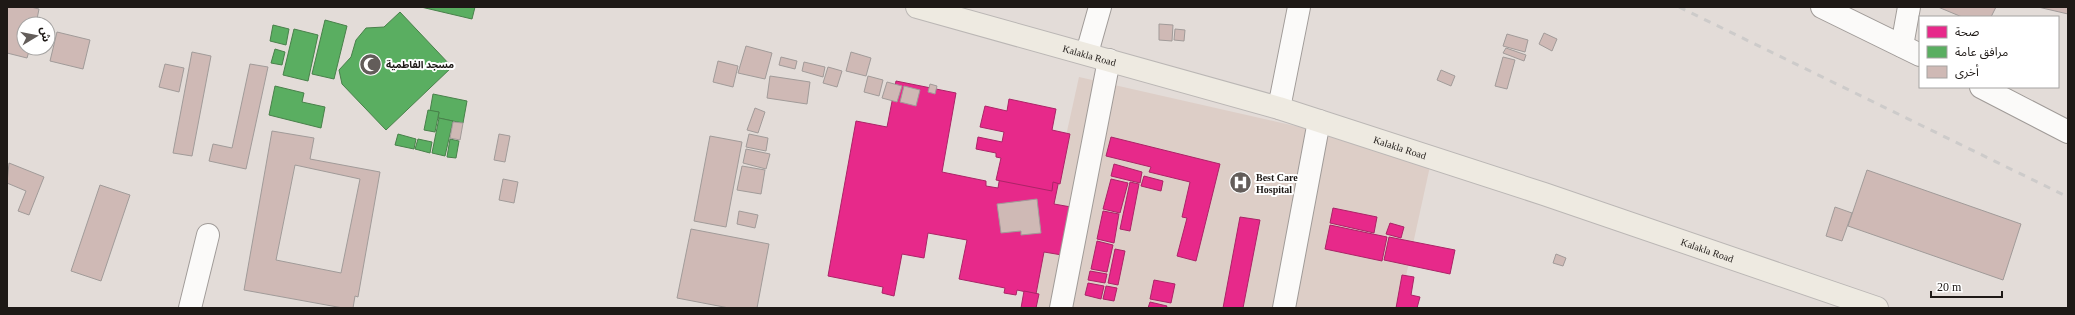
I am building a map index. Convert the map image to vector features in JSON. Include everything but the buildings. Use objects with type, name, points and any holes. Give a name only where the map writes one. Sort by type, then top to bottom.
[{"type":"main road","name":"Kalakla Road","points":[[917,7],[1087,53],[1279,108],[1544,194],[1877,308]]},
{"type":"street","points":[[1087,53],[1100,7]]},
{"type":"street","points":[[1279,108],[1299,7]]},
{"type":"street","points":[[1822,7],[1911,51],[1909,7]]},
{"type":"street","points":[[1060,308],[1109,60]]},
{"type":"street","points":[[1983,88],[2068,132]]},
{"type":"street","points":[[1284,308],[1319,121]]},
{"type":"street","points":[[190,308],[208,235]]},
{"type":"shaded area","name":"Best Care Hospital","points":[[1079,77],[1432,157],[1399,308],[1028,308]]},
{"type":"railway","points":[[1679,7],[2068,197]]},
{"type":"place","name":"مسجد الفاطمية","points":[[371,64]]},
{"type":"place","name":"Best Care Hospital","points":[[1241,183]]}]
